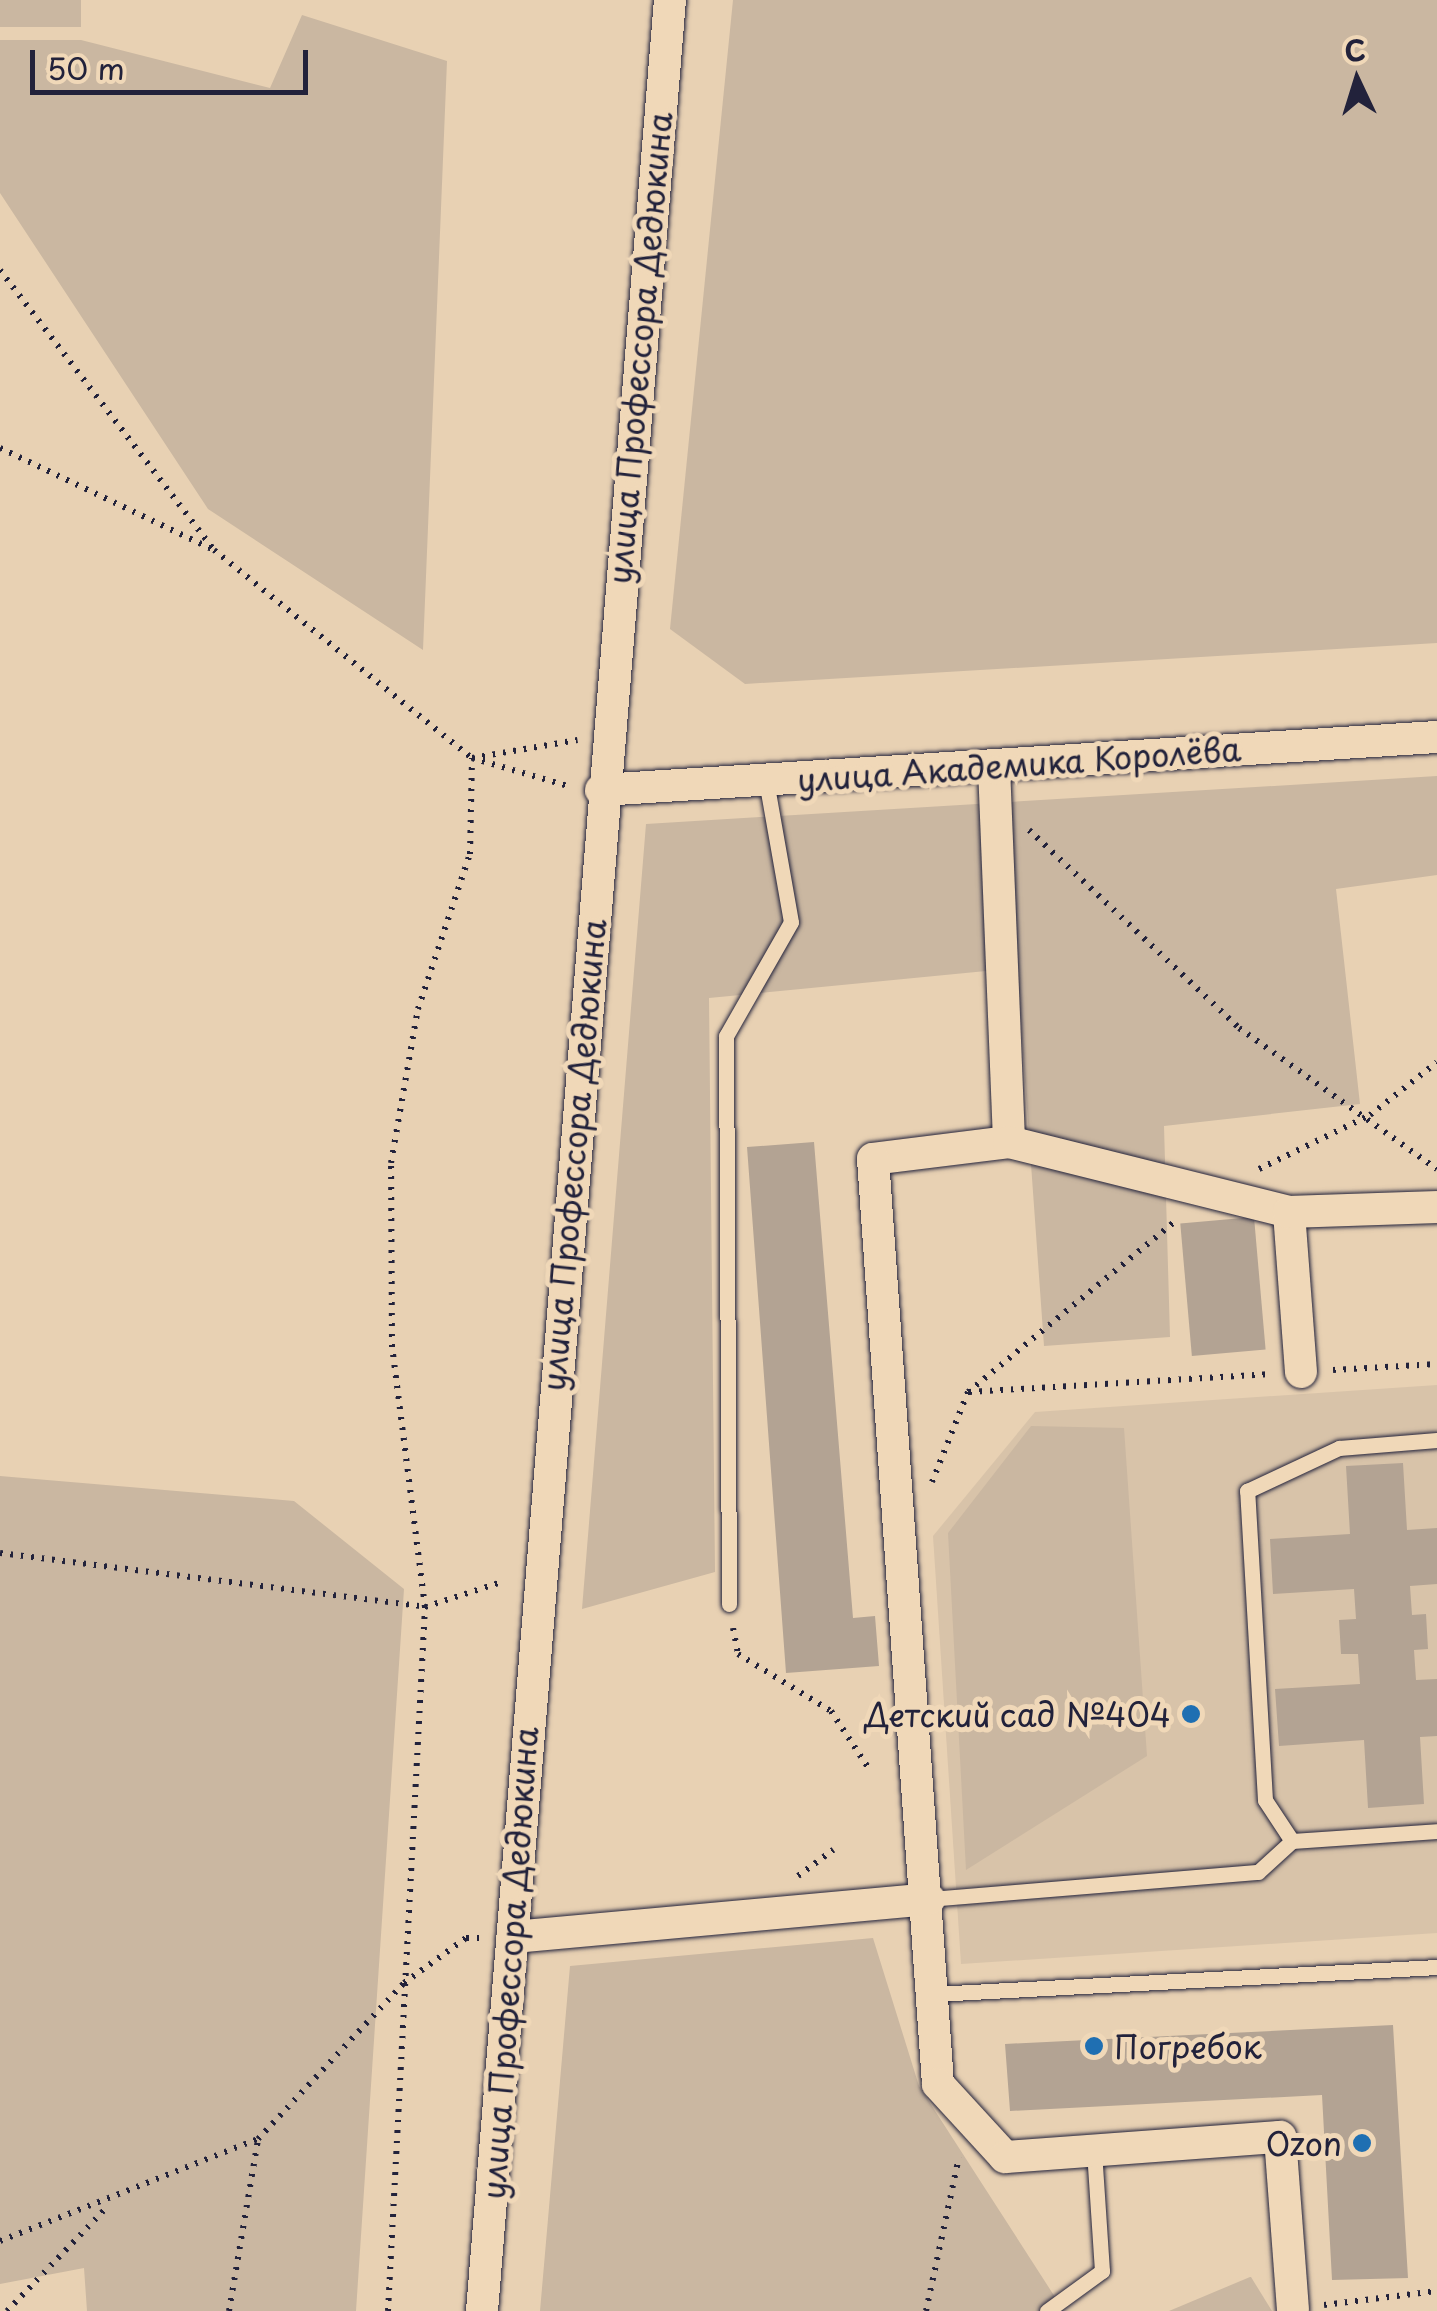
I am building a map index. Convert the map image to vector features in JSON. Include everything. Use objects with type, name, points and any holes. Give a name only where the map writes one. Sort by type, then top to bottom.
[{"type":"street","name":"улица Профессора Дедюкина","points":[[482,2311],[513,1938],[589,790],[670,0]]},
{"type":"street","name":"улица Академика Королёва","points":[[589,790],[766,780],[995,782],[1437,736]]},
{"type":"street","points":[[995,782],[1010,1142]]},
{"type":"street","points":[[1293,2310],[1280,2138],[1005,2157],[938,2084],[873,1159],[1010,1142],[1290,1212],[1437,1206]]},
{"type":"street","points":[[1290,1212],[1301,1372]]},
{"type":"street","points":[[513,1938],[928,1899]]},
{"type":"lane","points":[[729,1604],[726,1036],[790,922],[766,780]]},
{"type":"lane","points":[[1292,1841],[1265,1800],[1248,1490],[1338,1448],[1437,1440]]},
{"type":"lane","points":[[928,1899],[1258,1872],[1292,1841],[1437,1831]]},
{"type":"lane","points":[[934,1994],[1437,1967]]},
{"type":"lane","points":[[1047,2311],[1102,2271],[1094,2152]]},
{"type":"path","points":[[0,270],[214,550]]},
{"type":"path","points":[[0,448],[214,550],[472,758],[589,790]]},
{"type":"path","points":[[472,758],[581,740]]},
{"type":"path","points":[[388,2311],[425,1607],[392,1347],[391,1163],[418,1009],[470,854],[472,758]]},
{"type":"path","points":[[995,782],[1240,1028],[1370,1116],[1437,1169]]},
{"type":"path","points":[[924,1500],[968,1392],[1212,1192],[1370,1116],[1437,1062]]},
{"type":"path","points":[[968,1392],[1437,1364]]},
{"type":"path","points":[[0,1553],[425,1607],[502,1582]]},
{"type":"path","points":[[729,1604],[738,1654],[830,1711],[871,1772]]},
{"type":"path","points":[[0,2241],[108,2206],[258,2139],[404,1983],[466,1938]]},
{"type":"path","points":[[926,2311],[968,2116]]},
{"type":"path","points":[[229,2311],[258,2139]]},
{"type":"path","points":[[7,2311],[108,2206]]},
{"type":"path","points":[[1293,2310],[1437,2290]]},
{"type":"shaded area","points":[[0,0],[81,0],[81,27],[0,27]]},
{"type":"shaded area","points":[[733,0],[1437,0],[1437,643],[745,684],[670,629]]},
{"type":"shaded area","points":[[302,15],[447,61],[423,650],[208,509],[0,193],[0,40],[81,40],[270,88]]},
{"type":"shaded area","points":[[1437,776],[1437,875],[1336,889],[1360,1104],[1164,1126],[1170,1337],[1044,1346],[1017,968],[709,998],[715,1572],[582,1609],[646,824]]},
{"type":"shaded area","name":"Детский сад №404","points":[[1437,1385],[1437,1933],[961,1964],[933,1536],[1035,1412]]},
{"type":"shaded area","points":[[1031,1426],[1124,1428],[1147,1756],[966,1870],[948,1533]]},
{"type":"shaded area","points":[[0,1476],[294,1501],[404,1589],[356,2311],[87,2311],[84,2268],[0,2284]]},
{"type":"shaded area","points":[[873,1938],[919,2086],[1064,2311],[540,2311],[570,1966]]},
{"type":"shaded area","points":[[1250,2277],[1272,2311],[1169,2311]]},
{"type":"building","points":[[814,1142],[853,1618],[875,1616],[879,1666],[786,1673],[747,1147]]},
{"type":"building","points":[[1254,1217],[1266,1349],[1192,1356],[1180,1223]]},
{"type":"building","points":[[1403,1463],[1407,1530],[1437,1528],[1437,1584],[1410,1586],[1412,1615],[1426,1614],[1428,1649],[1414,1650],[1416,1680],[1437,1679],[1437,1736],[1420,1737],[1424,1804],[1368,1808],[1364,1740],[1279,1746],[1275,1689],[1360,1684],[1358,1654],[1341,1654],[1339,1620],[1356,1619],[1354,1589],[1273,1594],[1270,1539],[1350,1534],[1346,1466]]},
{"type":"building","points":[[1393,2025],[1408,2278],[1332,2280],[1322,2095],[1010,2111],[1005,2044]]},
{"type":"place","name":"Детский сад №404","points":[[1191,1714]]},
{"type":"place","name":"Погребок","points":[[1094,2046]]},
{"type":"place","name":"Ozon","points":[[1362,2143]]}]
